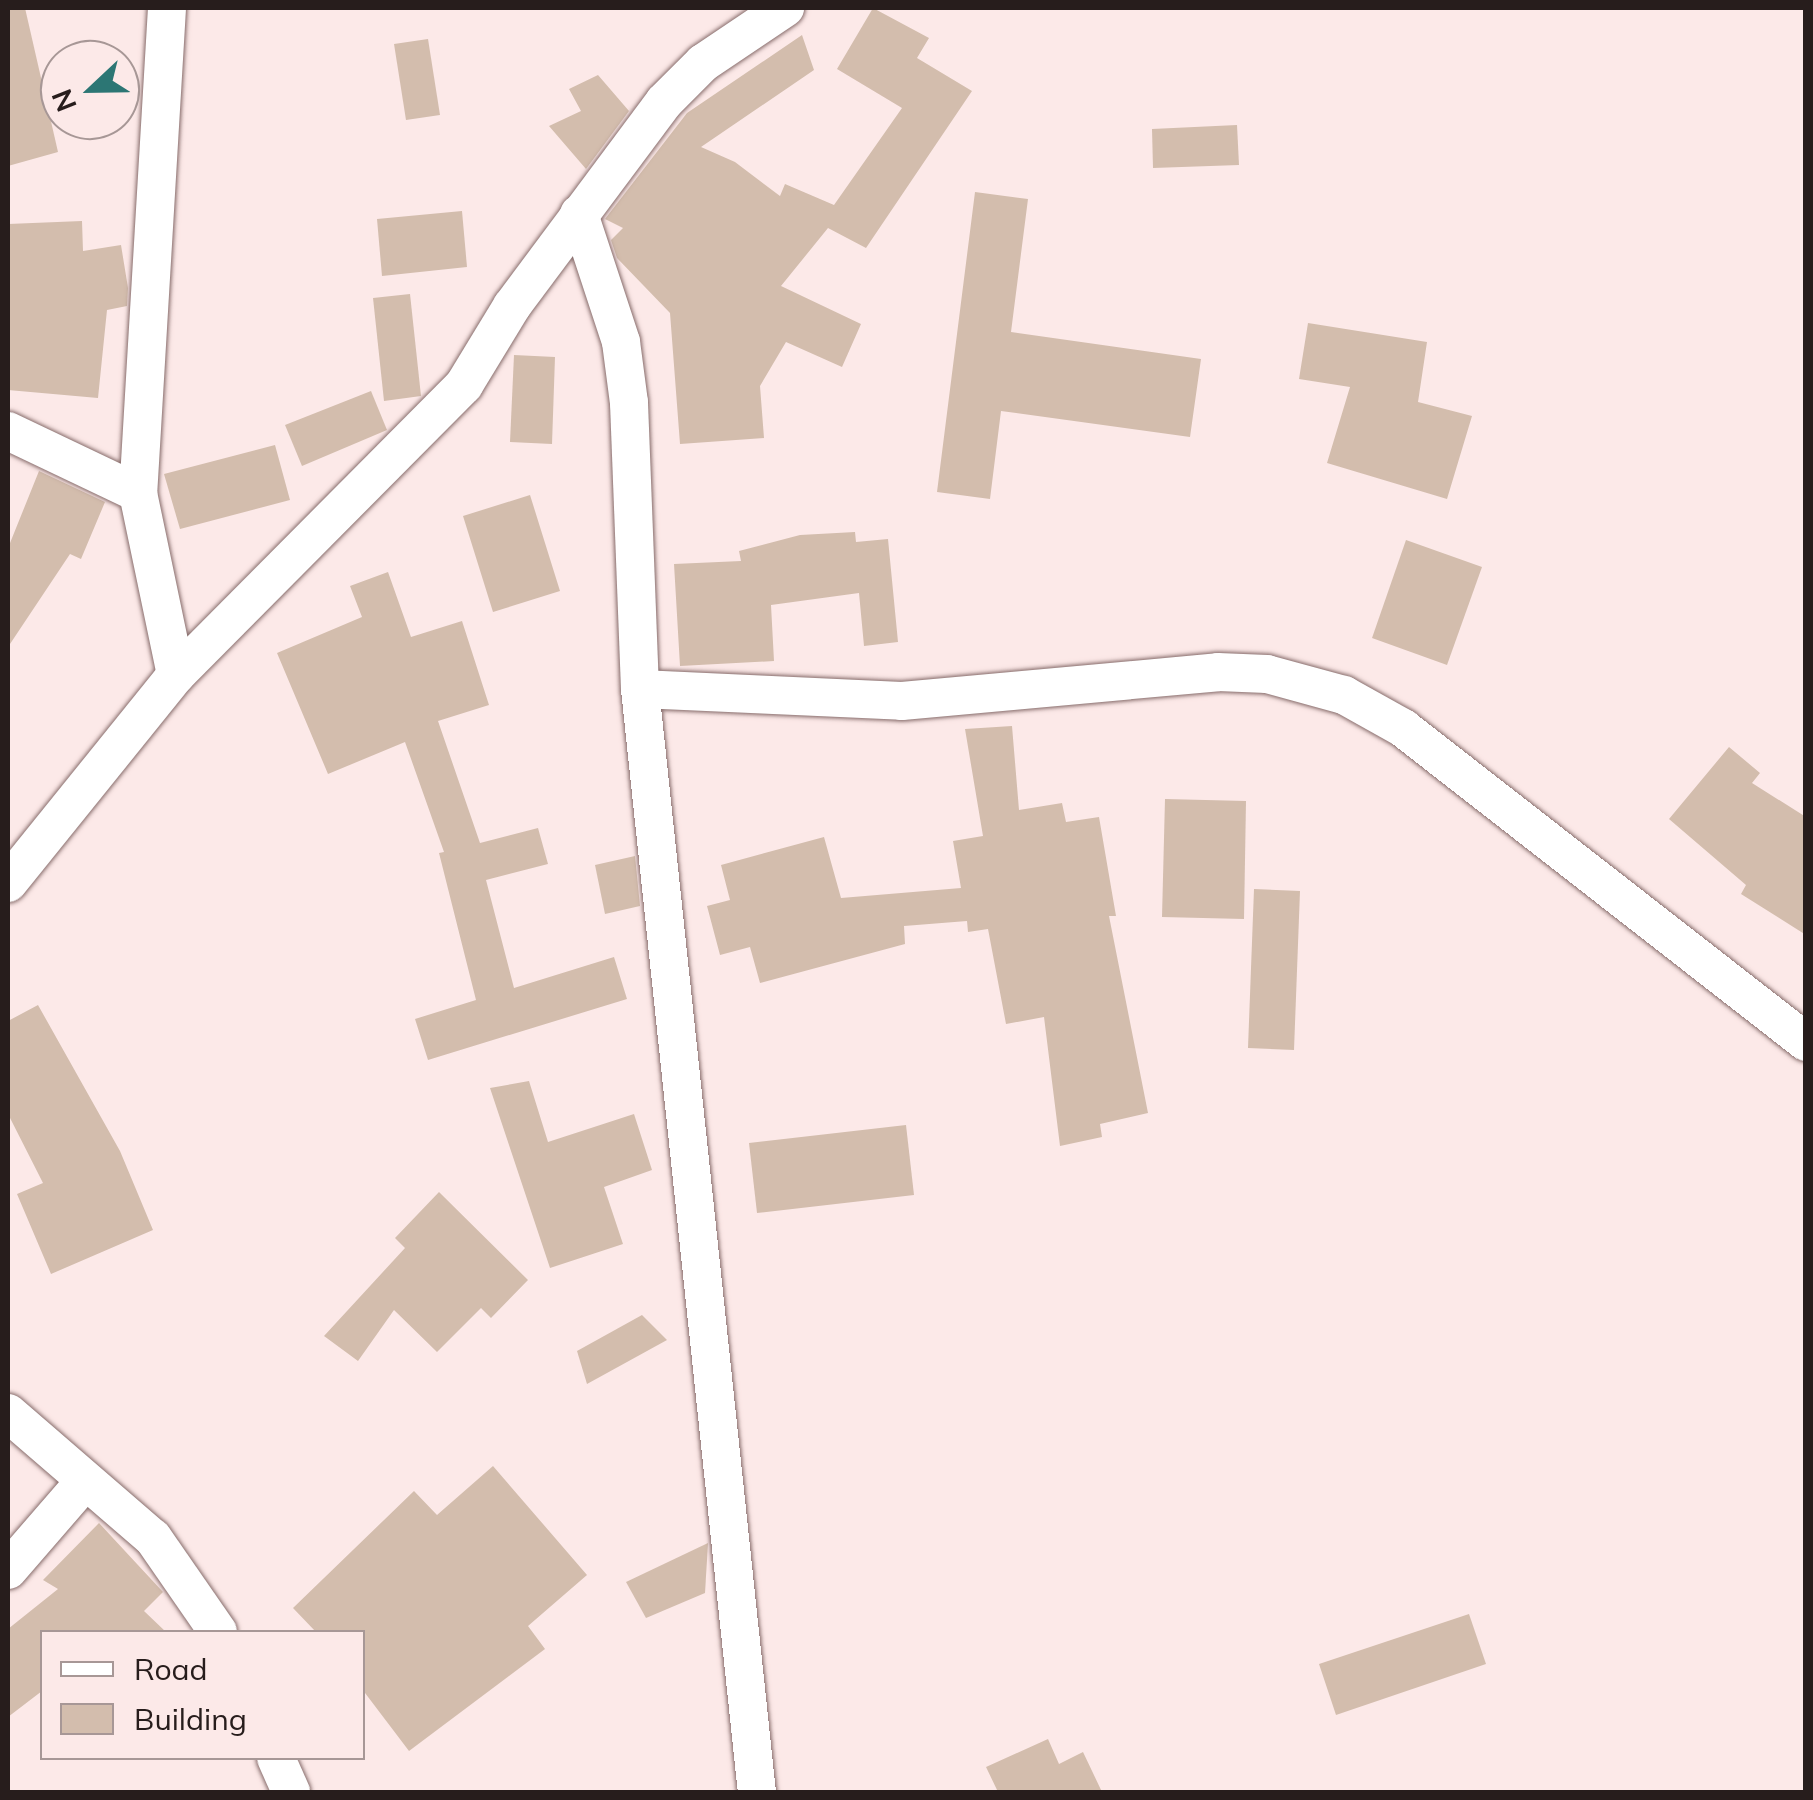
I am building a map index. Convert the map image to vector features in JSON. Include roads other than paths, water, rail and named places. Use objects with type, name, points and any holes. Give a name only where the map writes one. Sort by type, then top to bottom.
[{"type":"street","points":[[166,8],[138,493],[176,675]]},
{"type":"street","points":[[8,883],[176,675],[464,385],[579,214],[664,102],[703,64],[784,8]]},
{"type":"street","points":[[579,214],[621,342],[629,404],[640,690],[756,1792]]},
{"type":"street","points":[[8,430],[138,493]]},
{"type":"street","points":[[640,690],[902,701],[1218,672],[1267,674],[1344,695],[1403,728],[1806,1042]]},
{"type":"street","points":[[8,1413],[152,1538],[217,1630]]},
{"type":"street","points":[[8,1570],[86,1481]]},
{"type":"street","points":[[277,1760],[291,1792]]}]
